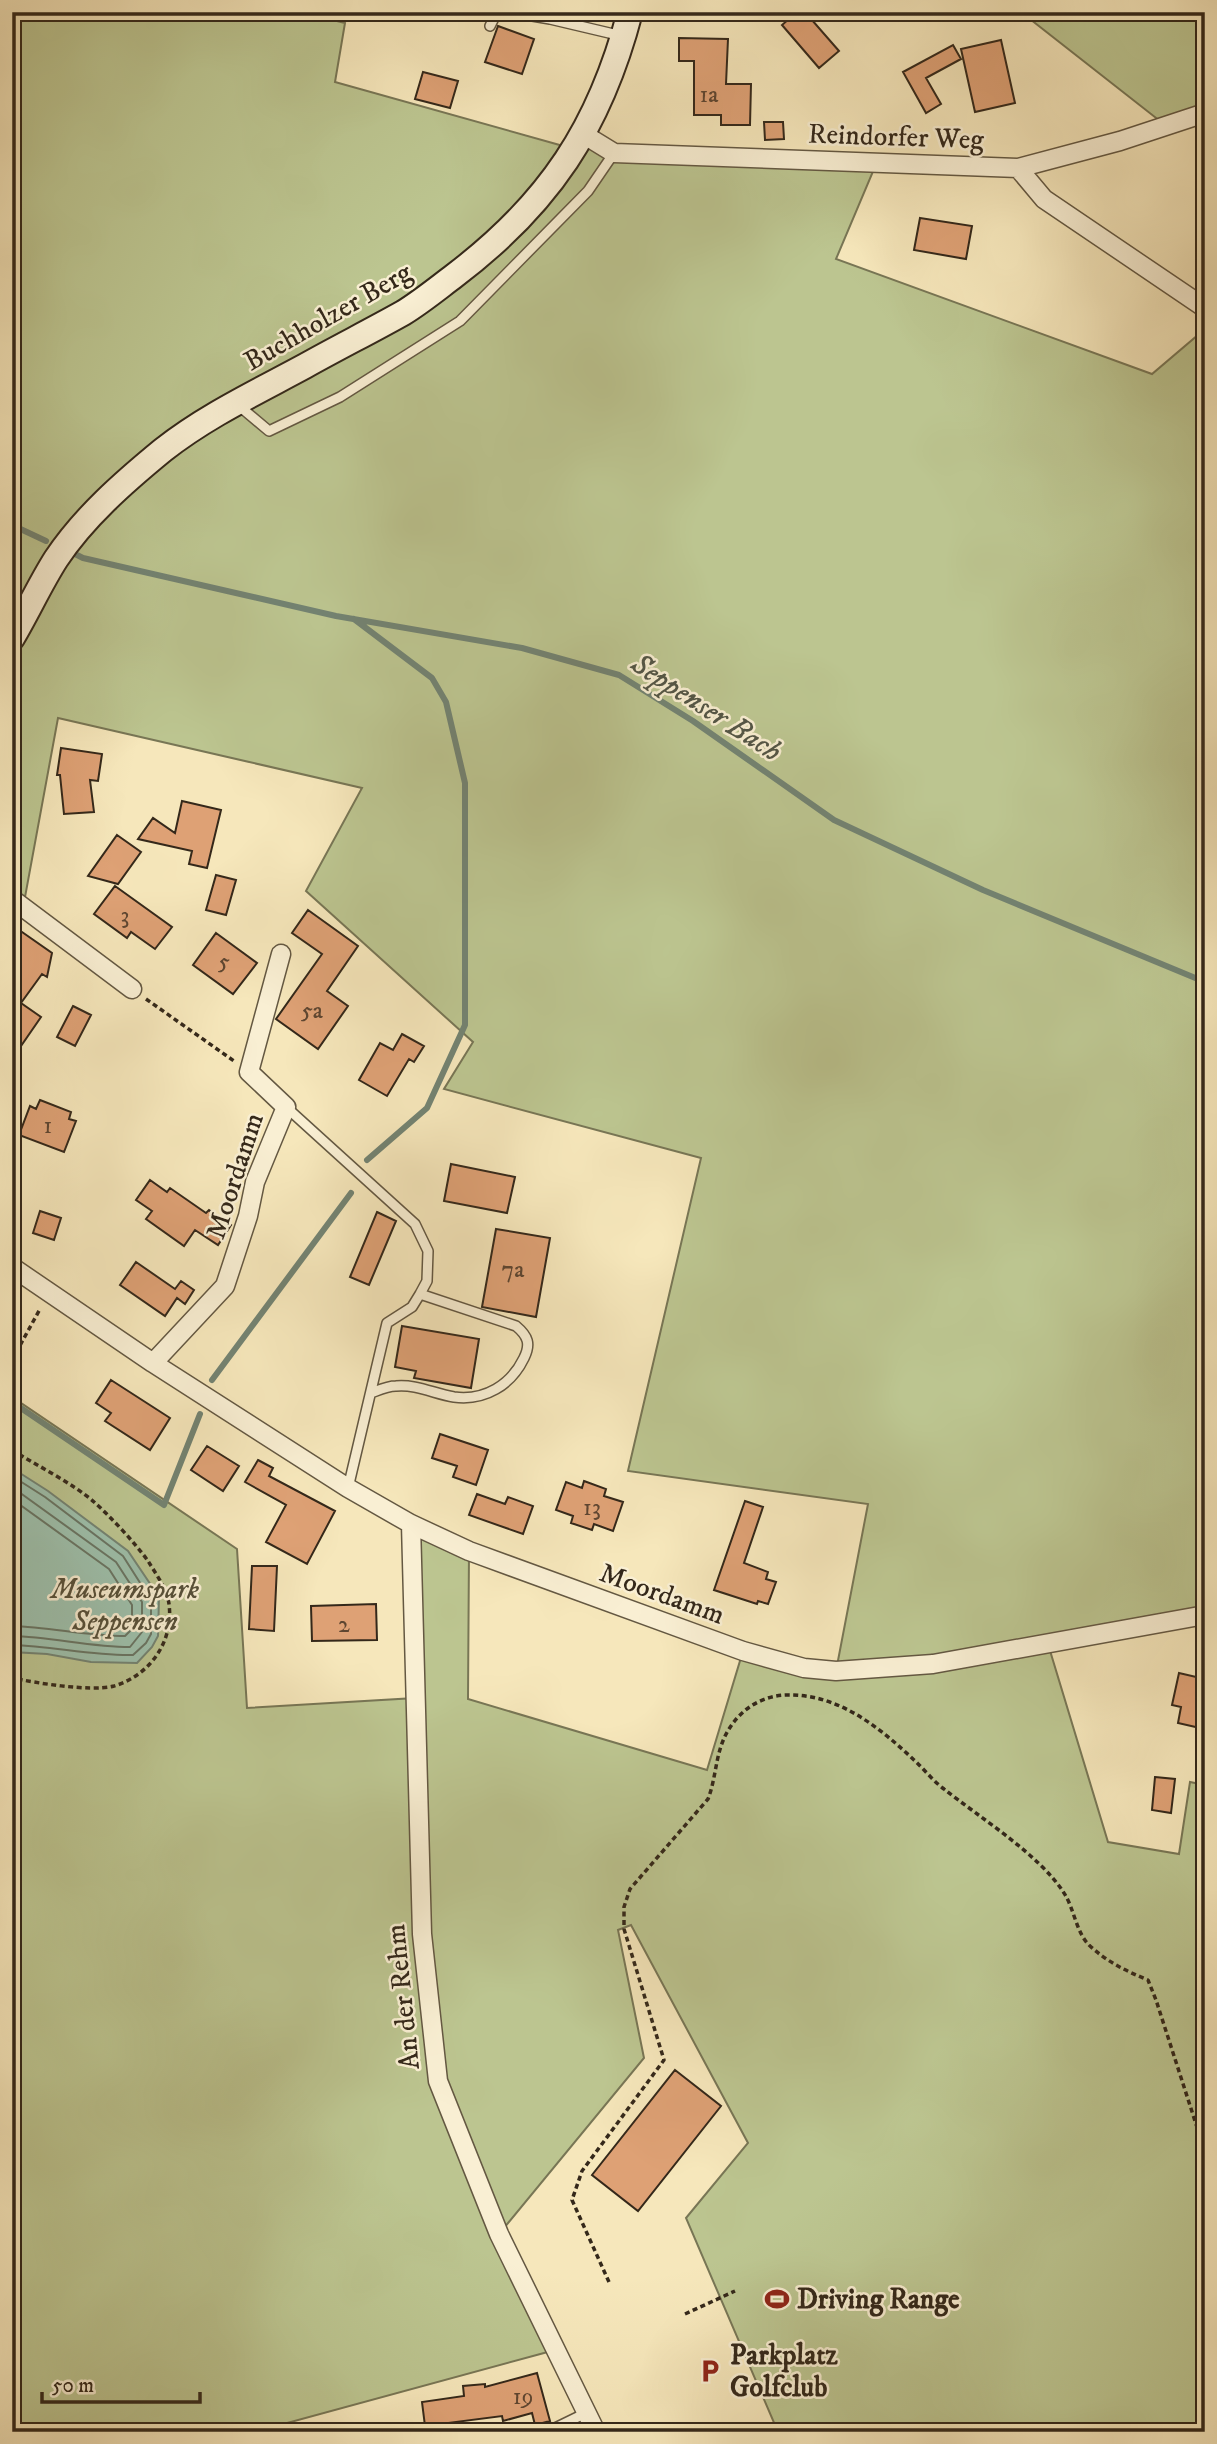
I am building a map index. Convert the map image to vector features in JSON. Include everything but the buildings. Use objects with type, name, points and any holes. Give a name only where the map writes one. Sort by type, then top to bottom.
[{"type":"main road","name":"Buchholzer Berg","points":[[12,638],[55,561],[75,535],[116,491],[164,449],[196,426],[236,403],[405,312],[487,250],[523,215],[556,178],[583,134],[624,36],[630,12]]},
{"type":"street","name":"Reindorfer Weg","points":[[583,134],[614,153],[1018,168],[1120,141],[1205,113]]},
{"type":"street","points":[[1018,168],[1044,199],[1205,308]]},
{"type":"street","points":[[12,899],[132,989]]},
{"type":"street","name":"Moordamm","points":[[153,1363],[225,1286],[256,1182],[286,1107],[249,1072],[281,954]]},
{"type":"street","name":"Moordamm","points":[[12,1267],[153,1363],[348,1488],[411,1524],[508,1566],[743,1651],[804,1668],[836,1671],[933,1664],[1205,1615]]},
{"type":"street","name":"An der Rehm","points":[[411,1524],[422,1934],[438,2081],[499,2234],[596,2432]]},
{"type":"lane","points":[[490,26],[496,14],[501,12]]},
{"type":"lane","points":[[508,12],[624,36]]},
{"type":"lane","points":[[236,403],[269,430],[340,397],[460,321],[588,191],[614,153]]},
{"type":"lane","points":[[286,1107],[415,1224],[428,1251],[427,1281],[420,1294],[412,1307],[387,1323],[348,1488]]},
{"type":"lane","points":[[370,1393],[398,1385],[454,1397],[472,1398],[496,1390],[518,1370],[529,1343],[526,1334],[516,1326],[420,1294]]},
{"type":"lane","points":[[547,2432],[586,2413]]},
{"type":"lane","points":[[362,2432],[381,2432]]},
{"type":"path","points":[[132,989],[249,1072]]},
{"type":"path","points":[[12,1360],[49,1292]]},
{"type":"path","points":[[12,1450],[93,1501],[147,1559],[163,1585],[169,1604],[166,1637],[148,1667],[133,1678],[111,1686],[84,1687],[12,1678]]},
{"type":"path","points":[[609,2282],[572,2200],[582,2171],[664,2060],[624,1929],[624,1907],[630,1889],[708,1799],[713,1787],[718,1752],[730,1727],[762,1699],[797,1694],[827,1700],[848,1708],[1040,1865],[1064,1892],[1087,1943],[1117,1967],[1147,1980],[1156,2000],[1205,2152]]},
{"type":"path","points":[[685,2314],[735,2291]]},
{"type":"green space","name":"Museumspark Seppensen","points":[[12,12],[300,12],[345,23],[335,82],[574,149],[583,134],[614,153],[877,162],[836,259],[1152,374],[1205,329],[1205,1615],[1048,1644],[1108,1842],[1179,1854],[1190,1782],[1205,1785],[1205,2432],[778,2432],[686,2218],[748,2143],[631,1925],[618,1930],[644,2058],[499,2234],[555,2350],[265,2429],[265,2432],[12,2432],[12,1397],[237,1549],[247,1708],[415,1698],[411,1524],[469,1551],[468,1699],[707,1770],[743,1651],[836,1671],[868,1504],[628,1471],[701,1158],[444,1089],[473,1042],[306,891],[362,788],[58,718],[23,908],[12,899]]},
{"type":"green space","points":[[1021,12],[1205,12],[1205,113],[1165,125]]},
{"type":"water","points":[[12,1468],[48,1491],[128,1551],[159,1597],[158,1636],[137,1663],[91,1662],[47,1654],[12,1652]]},
{"type":"waterway","name":"Seppenser Bach","points":[[12,525],[46,541]]},
{"type":"waterway","name":"Seppenser Bach","points":[[69,551],[83,558],[336,616],[522,648],[619,675],[693,721],[834,820],[983,890],[1205,982]]},
{"type":"waterway","points":[[354,619],[432,678],[446,702],[465,783],[465,1025],[427,1108],[367,1160]]},
{"type":"waterway","points":[[212,1380],[351,1193]]},
{"type":"waterway","points":[[12,1402],[164,1505],[200,1414]]},
{"type":"place","name":"Driving Range","points":[[777,2299]]},
{"type":"place","name":"Parkplatz Golfclub","points":[[710,2371]]}]
